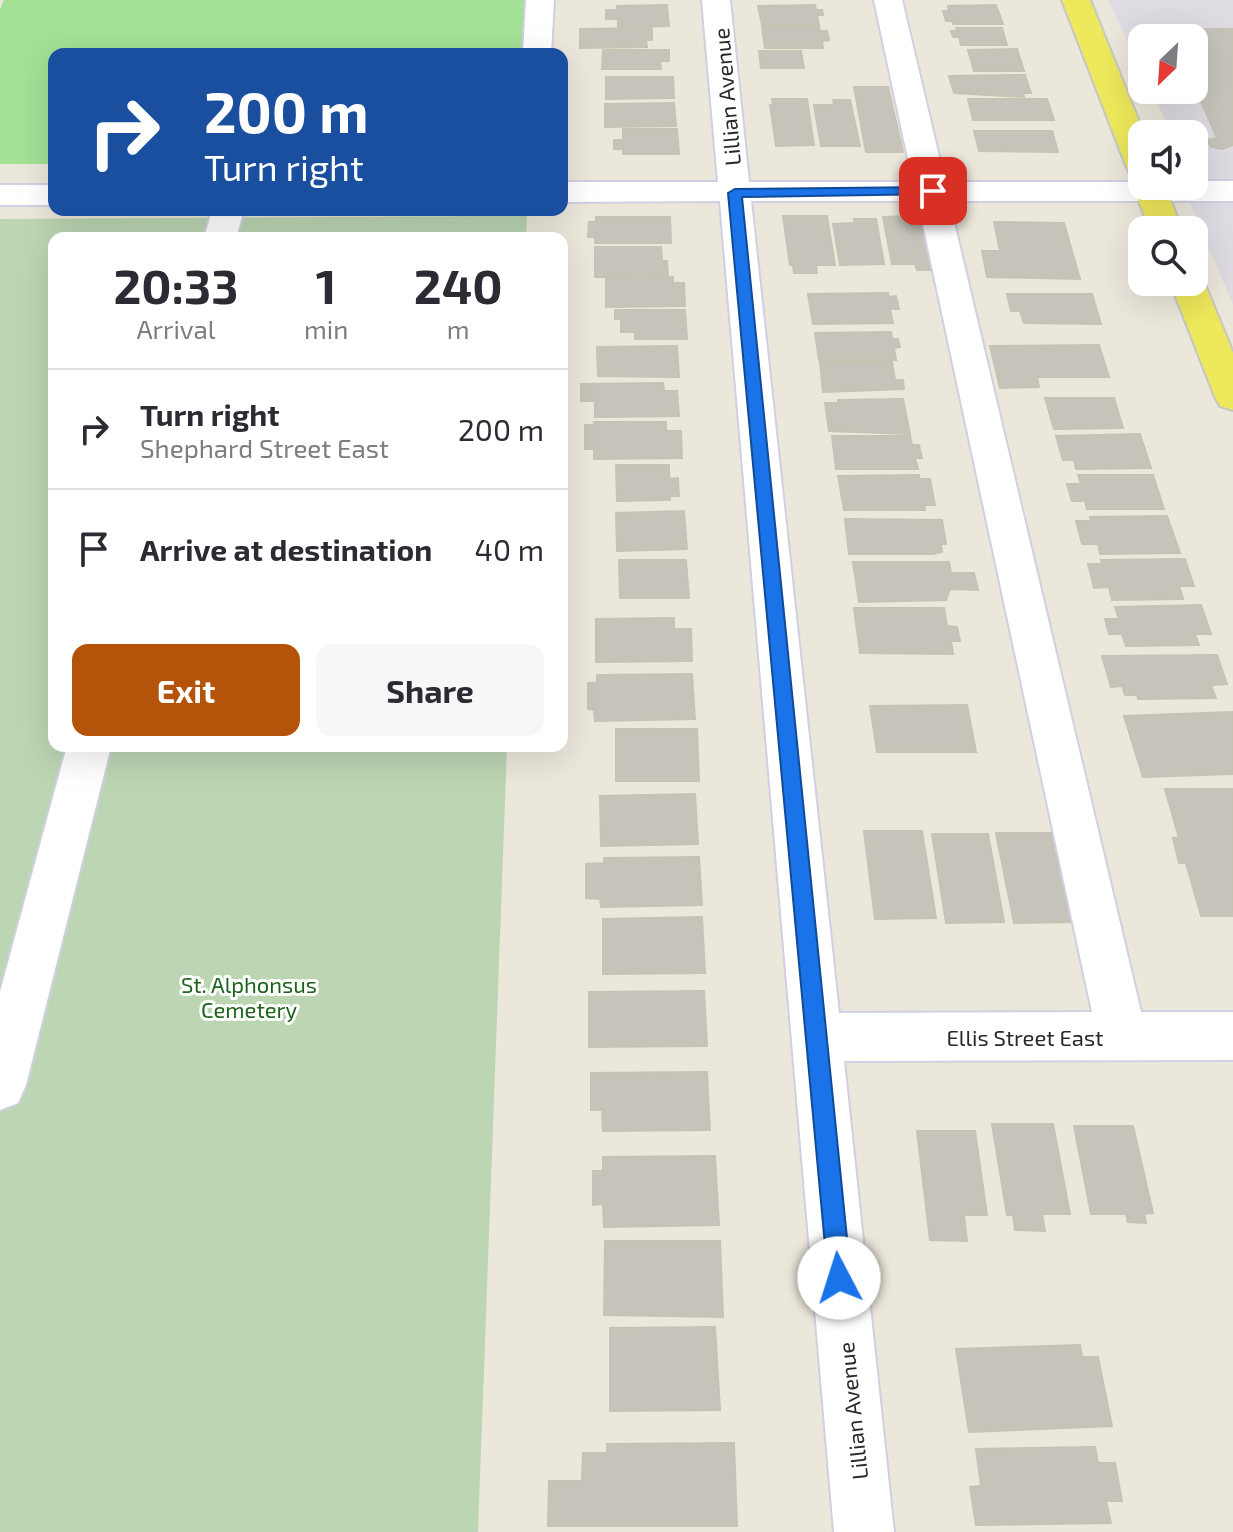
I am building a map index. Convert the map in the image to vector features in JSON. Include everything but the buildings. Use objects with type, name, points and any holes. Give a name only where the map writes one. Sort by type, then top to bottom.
[{"type":"main road","points":[[1076,0],[1128,133]]},
{"type":"main road","points":[[1193,296],[1233,397]]},
{"type":"street","points":[[537,48],[540,0]]},
{"type":"street","name":"Lillian Avenue","points":[[716,0],[864,1532]]},
{"type":"street","points":[[888,0],[1122,1037]]},
{"type":"street","points":[[568,192],[933,191],[1128,183]]},
{"type":"street","points":[[1208,188],[1233,191]]},
{"type":"street","points":[[0,195],[48,195]]},
{"type":"street","points":[[0,1085],[87,752]]},
{"type":"street","name":"Ellis Street East","points":[[816,1037],[1233,1036]]},
{"type":"shaded area","points":[[1108,0],[1233,0],[1233,305],[1208,246],[1208,216],[1195,216],[1189,200],[1208,200],[1208,120],[1165,120],[1158,104],[1208,104],[1208,24],[1128,24],[1128,42]]},
{"type":"green space","points":[[4,0],[528,0],[524,48],[48,48],[48,164],[0,164],[0,9]]},
{"type":"green space","name":"St. Alphonsus Cemetery","points":[[527,216],[526,232],[48,232],[48,752],[507,752],[478,1532],[0,1532],[0,219]]},
{"type":"route","points":[[839,1278],[735,193],[933,191]]}]
